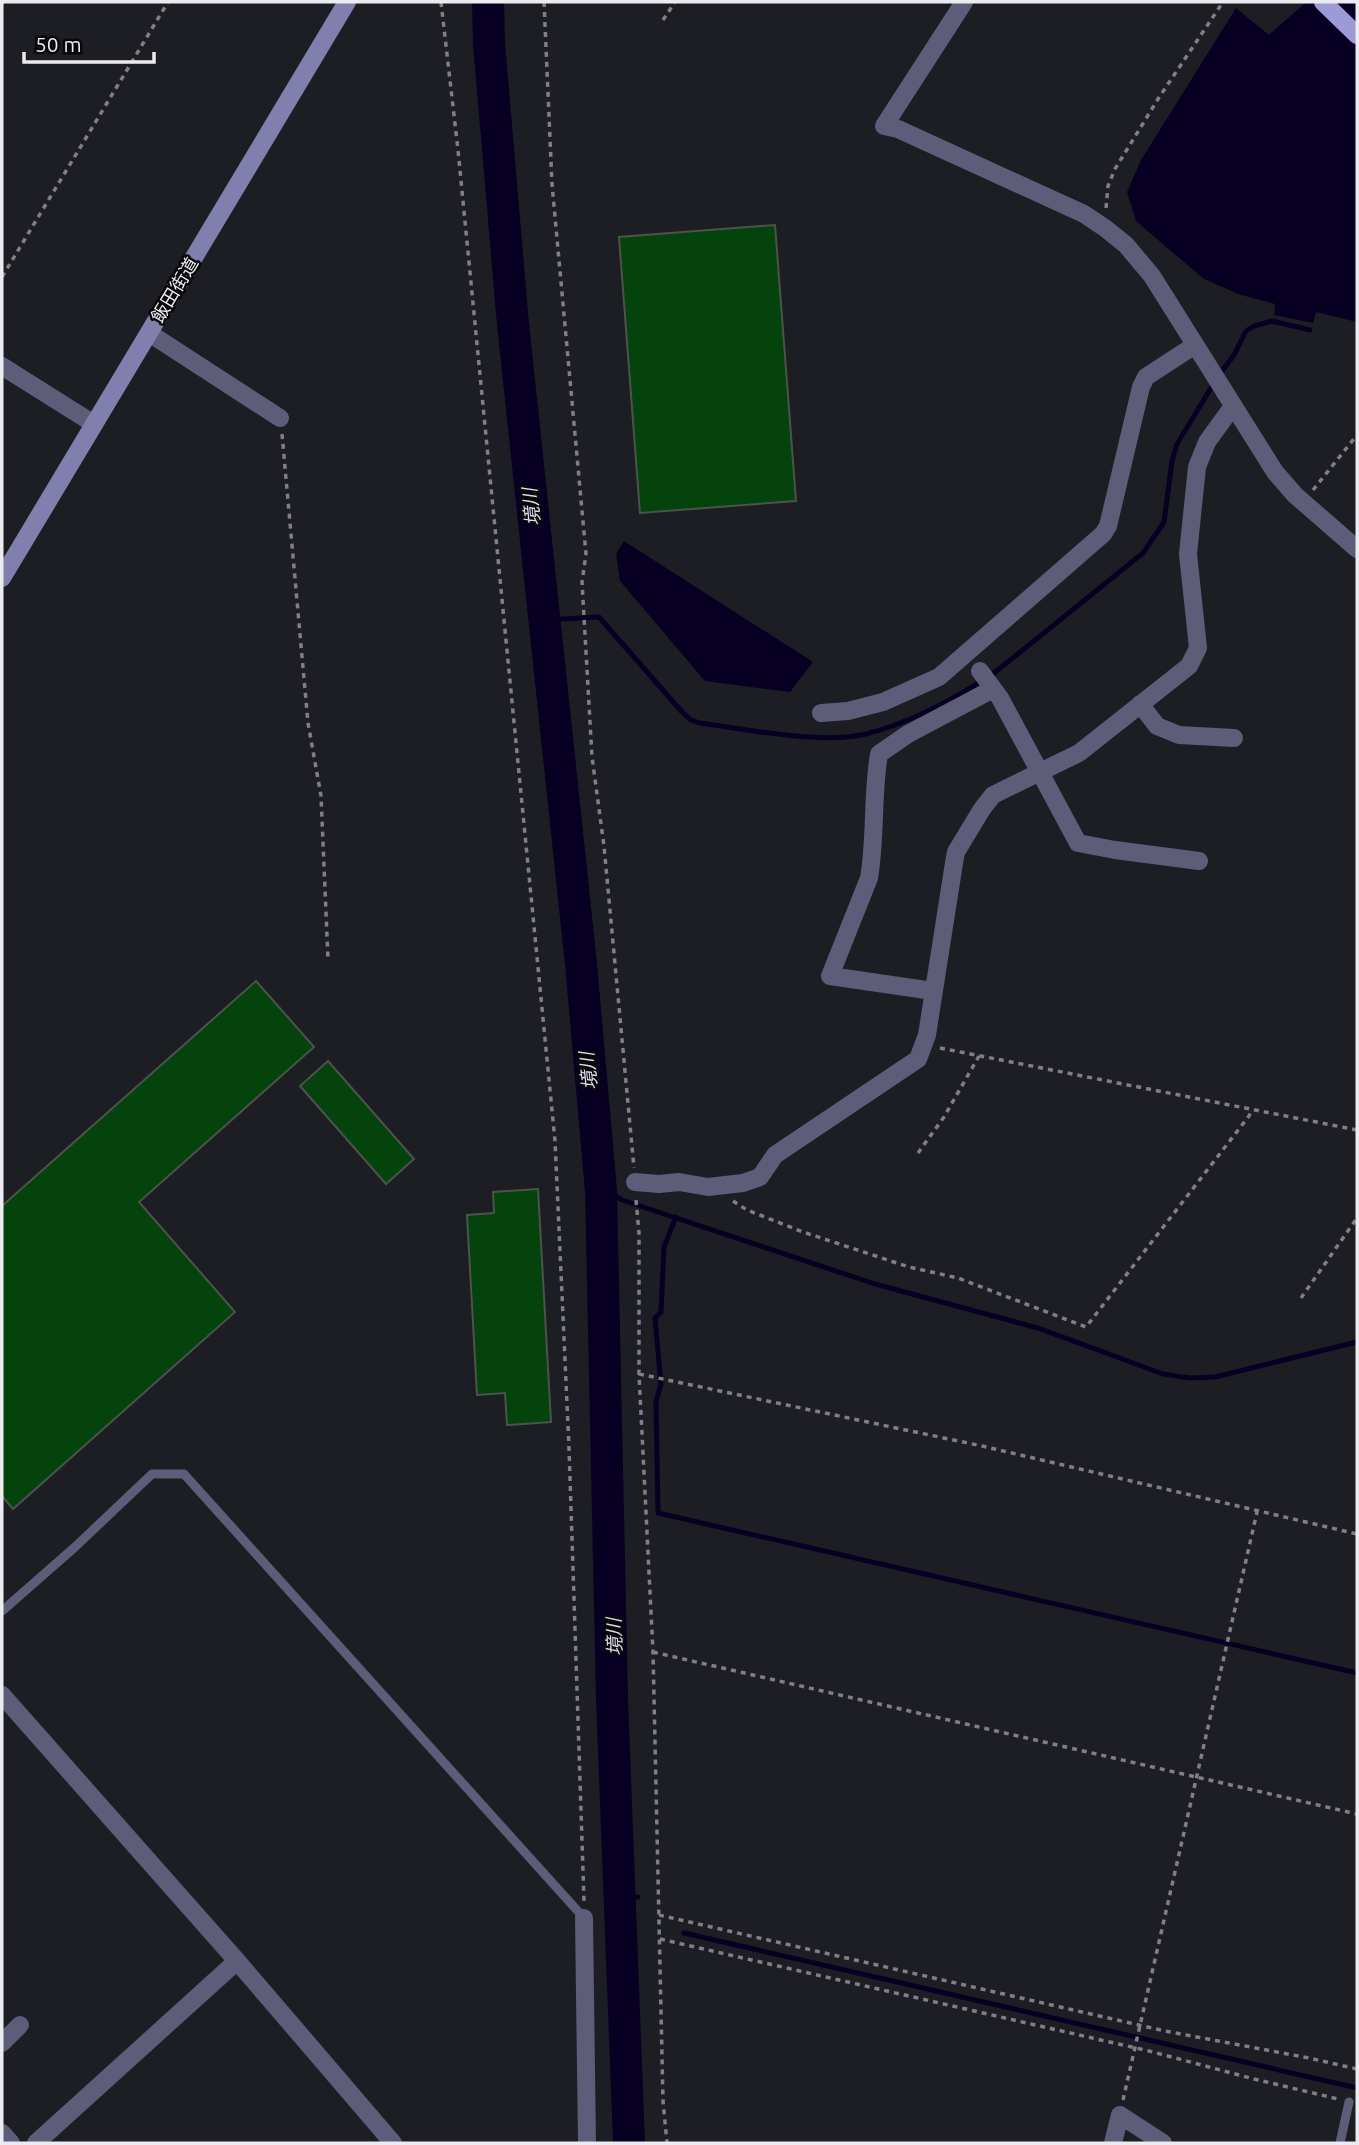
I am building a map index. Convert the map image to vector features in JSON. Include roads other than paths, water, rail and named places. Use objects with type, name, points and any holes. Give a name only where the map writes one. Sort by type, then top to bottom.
[{"type":"main road","name":"飯田街道","points":[[2,578],[347,2]]},
{"type":"main road","points":[[1323,2],[1357,35]]},
{"type":"street","points":[[964,2],[884,126],[898,129],[1084,214],[1126,245],[1152,276],[1275,472],[1303,502],[1357,548]]},
{"type":"street","points":[[149,334],[280,418]]},
{"type":"street","points":[[821,713],[848,711],[883,702],[939,677],[1102,534],[1108,526],[1141,387],[1146,377],[1195,345]]},
{"type":"street","points":[[2,366],[94,424]]},
{"type":"street","points":[[635,1182],[679,1182],[708,1187],[743,1183],[760,1177],[775,1156],[918,1059],[924,1045],[956,852],[982,809],[993,795],[1079,753],[1189,666],[1198,648],[1188,554],[1197,467],[1208,442],[1233,406]]},
{"type":"street","points":[[980,671],[1000,698],[1078,843],[1199,861]]},
{"type":"street","points":[[933,991],[830,976],[869,878],[879,754],[908,734],[993,689]]},
{"type":"street","points":[[1140,704],[1157,726],[1179,735],[1234,738]]},
{"type":"street","points":[[2,1695],[237,1961],[393,2143]]},
{"type":"street","points":[[584,1918],[587,2143]]},
{"type":"street","points":[[36,2143],[237,1961]]},
{"type":"street","points":[[2,2043],[20,2025]]},
{"type":"street","points":[[1113,2143],[1120,2115],[1163,2143]]},
{"type":"street","points":[[2,2133],[10,2143]]},
{"type":"lane","points":[[2,1611],[152,1474],[184,1474],[584,1918]]},
{"type":"lane","points":[[1340,2143],[1349,2102]]},
{"type":"waterway","name":"境川","points":[[488,2],[489,44],[513,324],[581,964],[601,1191],[612,1698],[629,2143]]},
{"type":"waterway","points":[[1219,375],[1234,355],[1246,331],[1254,326],[1272,321],[1310,330]]},
{"type":"waterway","points":[[544,620],[599,617],[682,712],[691,720],[700,723],[783,735],[828,738],[866,734],[899,724],[948,701],[993,674],[1143,553],[1164,522],[1172,461],[1177,444],[1214,383]]},
{"type":"waterway","points":[[600,1187],[622,1200],[875,1284],[1038,1328],[1163,1374],[1189,1378],[1215,1377],[1357,1342]]},
{"type":"waterway","points":[[676,1217],[664,1247],[661,1312],[655,1318],[661,1384],[656,1402],[658,1513],[1357,1673]]},
{"type":"waterway","points":[[620,1898],[638,1897]]},
{"type":"waterway","points":[[684,1933],[1357,2088]]}]
